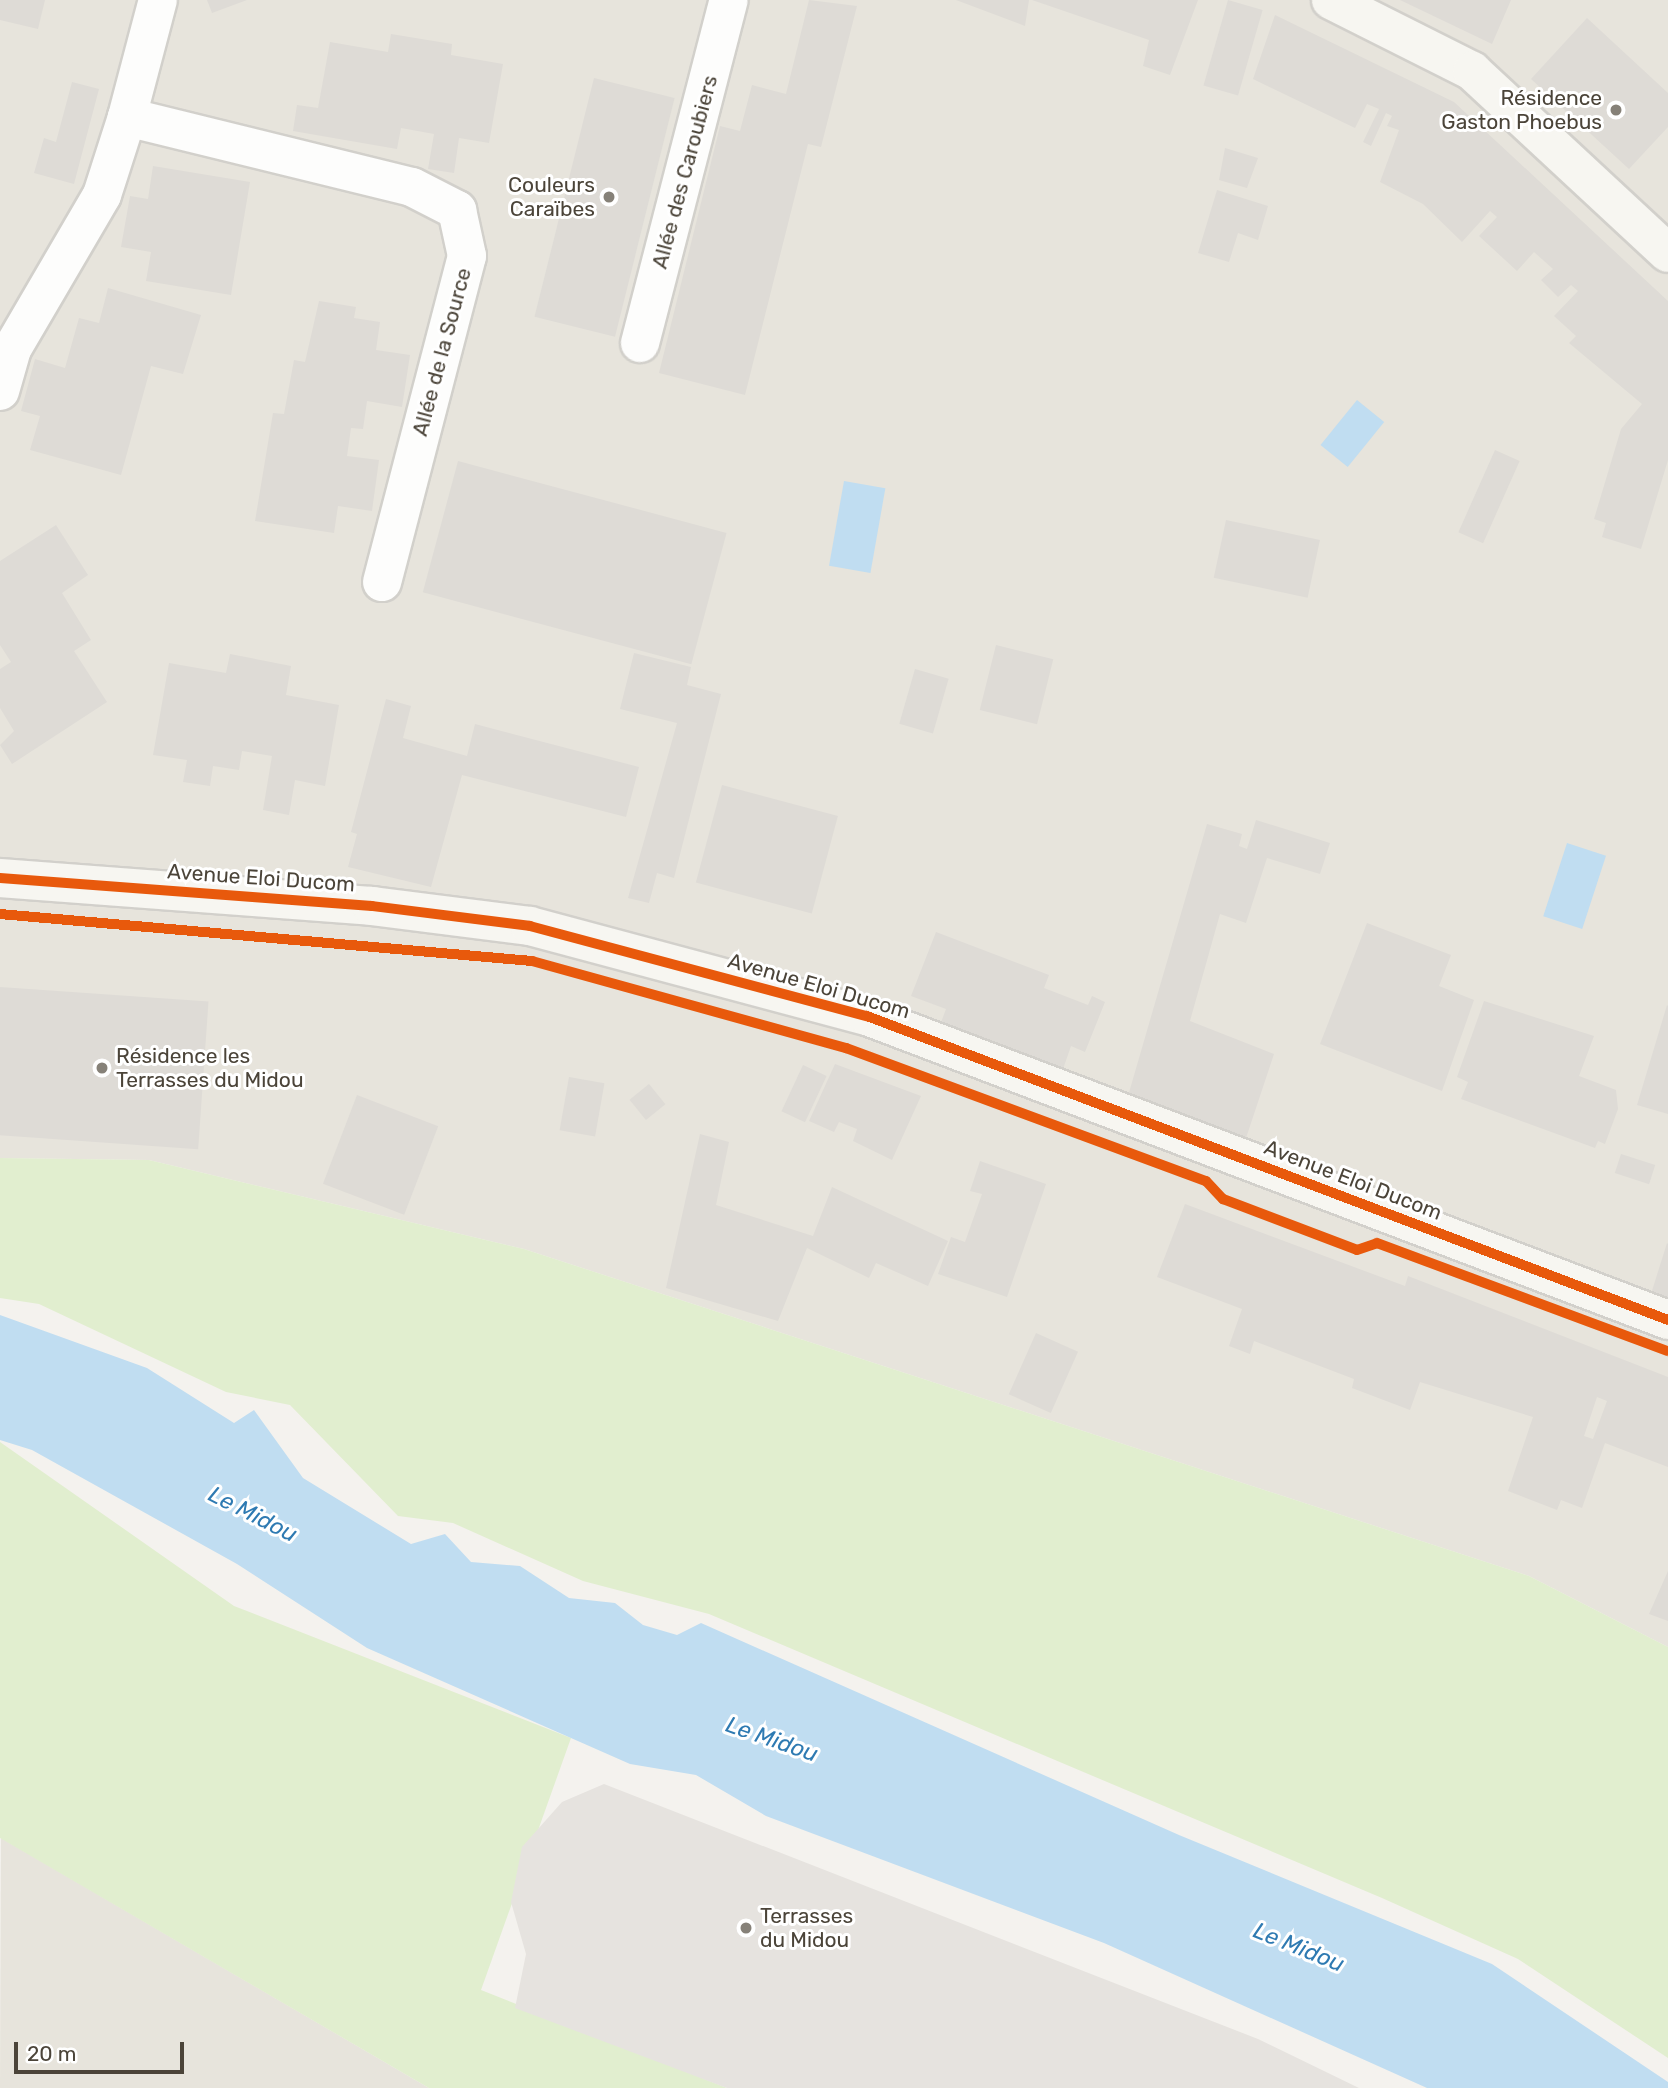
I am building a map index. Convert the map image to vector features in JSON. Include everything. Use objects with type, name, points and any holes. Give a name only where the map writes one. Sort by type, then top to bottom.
[{"type":"street","points":[[0,391],[12,349],[102,195],[127,117],[158,0]]},
{"type":"street","name":"Allée des Caroubiers","points":[[640,343],[729,0]]},
{"type":"street","points":[[1331,0],[1472,71],[1668,253]]},
{"type":"street","name":"Allée de la Source","points":[[127,117],[412,187],[457,210],[467,256],[382,582]]},
{"type":"street","name":"Avenue Eloi Ducom","points":[[0,878],[353,904],[530,926],[867,1016],[1668,1320]]},
{"type":"shaded area","points":[[0,0],[1668,0],[1668,1647],[1529,1576],[524,1249],[149,1160],[0,1158]]},
{"type":"shaded area","name":"Terrasses du Midou","points":[[604,1784],[1258,2039],[1359,2088],[727,2088],[515,2008],[526,1954],[511,1902],[522,1847],[562,1802]]},
{"type":"shaded area","points":[[1,1838],[429,2088],[0,2088]]},
{"type":"green space","points":[[0,1158],[149,1160],[524,1249],[1529,1576],[1668,1647],[1668,2058],[1518,1959],[1382,1898],[709,1614],[583,1581],[453,1523],[398,1516],[290,1405],[226,1392],[39,1304],[0,1298]]},
{"type":"green space","points":[[0,1442],[234,1606],[571,1738],[481,1990],[727,2088],[429,2088],[0,1838]]},
{"type":"water","points":[[1357,400],[1384,422],[1348,467],[1320,445]]},
{"type":"water","points":[[844,481],[885,488],[870,573],[829,566]]},
{"type":"water","points":[[1567,843],[1606,856],[1582,929],[1543,916]]},
{"type":"water","name":"Le Midou","points":[[0,1315],[147,1368],[234,1423],[254,1410],[303,1478],[411,1544],[445,1534],[471,1562],[520,1566],[569,1598],[615,1603],[643,1625],[677,1635],[701,1623],[1179,1835],[1492,1964],[1668,2082],[1668,2088],[1427,2088],[1104,1943],[766,1816],[696,1775],[630,1764],[367,1648],[237,1564],[32,1450],[0,1440]]},
{"type":"building","points":[[0,0],[45,0],[38,29],[0,20]]},
{"type":"building","points":[[207,0],[247,0],[212,13]]},
{"type":"building","points":[[809,0],[857,6],[821,147],[808,144],[745,395],[659,373],[720,126],[740,131],[752,85],[786,94]]},
{"type":"building","points":[[956,0],[1029,0],[1025,26]]},
{"type":"building","points":[[1032,0],[1198,0],[1170,75],[1143,66],[1149,40]]},
{"type":"building","points":[[1228,0],[1263,10],[1238,95],[1203,86]]},
{"type":"building","points":[[1400,0],[1511,0],[1492,44]]},
{"type":"building","points":[[1275,15],[1454,102],[1668,301],[1668,460],[1641,549],[1602,537],[1606,523],[1594,519],[1621,429],[1642,404],[1569,343],[1576,336],[1554,316],[1578,291],[1571,285],[1558,297],[1541,280],[1553,269],[1534,252],[1517,271],[1479,236],[1497,217],[1490,211],[1462,242],[1423,204],[1380,182],[1399,130],[1387,126],[1392,116],[1386,113],[1371,146],[1363,142],[1379,109],[1367,104],[1355,128],[1253,79]]},
{"type":"building","name":"Résidence Gaston Phoebus","points":[[1587,18],[1668,93],[1668,127],[1629,169],[1531,79]]},
{"type":"building","points":[[391,34],[452,44],[451,55],[503,64],[489,143],[459,138],[454,173],[428,169],[434,134],[401,128],[397,149],[293,131],[297,105],[318,108],[330,42],[388,52]]},
{"type":"building","points":[[594,78],[675,98],[615,337],[534,317]]},
{"type":"building","points":[[72,82],[99,89],[74,184],[34,173],[44,138],[56,142]]},
{"type":"building","points":[[1225,148],[1258,158],[1247,188],[1219,180]]},
{"type":"building","points":[[153,166],[250,182],[231,295],[146,281],[151,252],[121,247],[130,196],[148,199]]},
{"type":"building","points":[[1217,190],[1268,206],[1258,240],[1238,233],[1229,262],[1198,253]]},
{"type":"building","points":[[108,288],[201,315],[183,374],[151,366],[121,475],[30,450],[40,416],[21,411],[35,359],[65,368],[79,318],[99,323]]},
{"type":"building","points":[[319,301],[356,307],[354,318],[380,322],[376,350],[410,355],[402,407],[367,401],[363,429],[351,428],[347,456],[379,460],[372,511],[338,506],[334,533],[255,521],[273,413],[284,414],[294,360],[305,362]]},
{"type":"building","points":[[1495,450],[1520,461],[1483,543],[1458,532]]},
{"type":"building","points":[[458,461],[727,533],[691,664],[423,592]]},
{"type":"building","points":[[1226,520],[1320,540],[1308,598],[1214,578]]},
{"type":"building","points":[[56,525],[88,575],[62,593],[91,640],[74,651],[107,702],[12,764],[0,745],[14,731],[0,708],[0,669],[11,662],[0,645],[0,561]]},
{"type":"building","points":[[996,645],[1053,659],[1037,724],[980,710]]},
{"type":"building","points":[[634,653],[691,667],[687,685],[721,694],[674,878],[657,873],[649,903],[628,898],[677,723],[620,709]]},
{"type":"building","points":[[230,654],[291,666],[286,695],[339,705],[325,786],[295,780],[289,815],[263,810],[272,756],[242,751],[239,770],[213,766],[210,786],[183,782],[187,760],[153,755],[169,663],[226,673]]},
{"type":"building","points":[[915,669],[949,679],[933,733],[899,724]]},
{"type":"building","points":[[386,699],[411,706],[403,738],[467,756],[475,724],[639,767],[626,817],[462,775],[431,887],[348,867],[357,834],[351,832]]},
{"type":"building","points":[[722,785],[838,816],[812,914],[696,883]]},
{"type":"building","points":[[1256,820],[1330,843],[1320,874],[1267,858],[1246,923],[1220,914],[1190,1021],[1274,1054],[1245,1141],[1128,1096],[1207,824],[1242,834],[1239,846],[1247,849]]},
{"type":"building","points":[[1367,923],[1451,955],[1439,986],[1474,1000],[1442,1091],[1320,1044]]},
{"type":"building","points":[[936,932],[1049,975],[1044,988],[1088,1005],[1092,996],[1105,1002],[1085,1052],[1071,1046],[1062,1072],[940,1025],[946,1009],[911,996]]},
{"type":"building","name":"Résidence les Terrasses du Midou","points":[[0,987],[208,1002],[198,1149],[0,1135]]},
{"type":"building","points":[[1484,1001],[1594,1036],[1579,1076],[1616,1090],[1618,1109],[1605,1144],[1598,1141],[1595,1148],[1461,1099],[1468,1082],[1457,1077]]},
{"type":"building","points":[[1668,1006],[1668,1114],[1637,1105]]},
{"type":"building","points":[[835,1064],[921,1096],[892,1160],[853,1141],[857,1129],[839,1122],[834,1132],[809,1121]]},
{"type":"building","points":[[803,1065],[827,1076],[805,1122],[781,1111]]},
{"type":"building","points":[[569,1077],[604,1083],[595,1136],[560,1130]]},
{"type":"building","points":[[649,1084],[665,1104],[646,1120],[630,1100]]},
{"type":"building","points":[[357,1095],[438,1126],[404,1215],[323,1184]]},
{"type":"building","points":[[700,1134],[729,1142],[716,1205],[813,1236],[832,1187],[948,1241],[928,1286],[876,1263],[869,1278],[807,1248],[778,1321],[666,1288]]},
{"type":"building","points":[[1621,1154],[1655,1165],[1649,1184],[1615,1173]]},
{"type":"building","points":[[980,1161],[1046,1184],[1007,1297],[938,1274],[951,1237],[965,1242],[982,1194],[970,1191]]},
{"type":"building","points":[[1185,1204],[1405,1286],[1408,1276],[1668,1377],[1668,1467],[1605,1443],[1582,1508],[1561,1500],[1557,1510],[1508,1491],[1533,1417],[1420,1382],[1410,1410],[1352,1388],[1354,1379],[1254,1341],[1250,1354],[1229,1346],[1242,1309],[1157,1277]],"holes":[[[1597,1397],[1607,1401],[1593,1439],[1584,1436]]]},
{"type":"building","points":[[1668,1244],[1668,1300],[1651,1294]]},
{"type":"building","points":[[1036,1333],[1078,1352],[1051,1413],[1009,1394]]},
{"type":"building","points":[[1668,1571],[1668,1621],[1649,1614]]},
{"type":"cycle path","points":[[0,878],[372,906],[530,926],[867,1016],[1668,1320]]},
{"type":"cycle path","points":[[0,914],[532,961],[846,1048],[1206,1181],[1223,1199],[1357,1250],[1377,1243],[1668,1351]]},
{"type":"place","name":"Résidence Gaston Phoebus","points":[[1616,110]]},
{"type":"place","name":"Couleurs Caraïbes","points":[[609,197]]},
{"type":"place","name":"Résidence les Terrasses du Midou","points":[[102,1068]]},
{"type":"place","name":"Terrasses du Midou","points":[[746,1928]]}]
